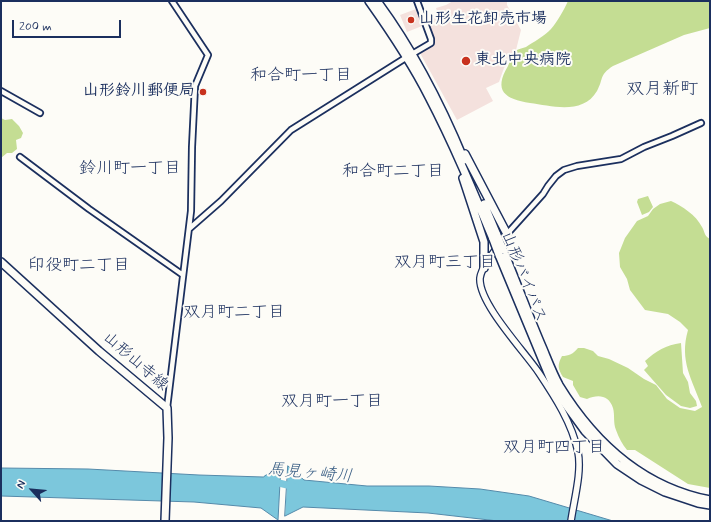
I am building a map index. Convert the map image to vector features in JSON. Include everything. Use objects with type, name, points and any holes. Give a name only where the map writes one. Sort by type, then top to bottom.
[{"type":"main road","name":"山形バイパス","points":[[369,1],[410,55]]},
{"type":"main road","name":"山形バイパス","points":[[377,1],[410,55],[448,129],[495,237],[554,390],[585,431],[617,464],[641,480],[665,492],[698,503],[710,505]]},
{"type":"main road","points":[[448,129],[507,234]]},
{"type":"main road","points":[[448,129],[484,242],[484,268]]},
{"type":"main road","name":"山形バイパス","points":[[501,253],[559,384],[588,427],[621,459],[643,474],[668,487],[698,498],[710,500]]},
{"type":"main road","name":"山形山寺線","points":[[1,262],[99,351],[167,408],[168,438],[165,521]]},
{"type":"street","points":[[167,408],[191,211],[195,86],[208,55],[172,1]]},
{"type":"street","points":[[189,229],[221,201],[291,130],[431,43],[431,39],[417,1]]},
{"type":"street","points":[[1,91],[40,113]]},
{"type":"street","points":[[571,521],[578,470],[578,453],[574,435],[538,371],[505,330],[481,286],[480,277],[484,268],[507,234],[544,194],[556,176],[564,170],[577,166],[621,158],[701,123]]},
{"type":"street","points":[[20,157],[89,209],[183,275]]},
{"type":"shaded area","name":"東北中央病院","points":[[453,1],[507,1],[507,5],[521,30],[516,50],[504,68],[499,82],[486,88],[493,101],[457,120],[420,53],[434,45],[429,21],[438,14],[436,8]]},
{"type":"shaded area","name":"山形生花卸売市場","points":[[416,9],[422,26],[407,32],[400,15]]},
{"type":"green space","points":[[568,1],[710,1],[710,28],[684,35],[613,66],[604,74],[597,91],[591,99],[584,103],[575,106],[557,107],[521,101],[508,96],[502,88],[502,82],[514,53],[517,50],[526,47],[549,31]]},
{"type":"green space","points":[[1,118],[5,120],[12,119],[23,133],[21,138],[16,140],[17,149],[12,153],[7,153],[1,158]]},
{"type":"green space","points":[[648,196],[653,207],[649,212],[642,215],[637,202],[638,199]]},
{"type":"green space","points":[[671,201],[684,208],[692,215],[710,239],[710,488],[688,484],[635,450],[627,450],[616,430],[613,408],[609,400],[599,396],[587,399],[580,397],[573,385],[573,381],[563,377],[559,367],[559,362],[562,356],[571,354],[578,348],[584,348],[593,351],[598,356],[609,359],[628,368],[656,385],[667,399],[680,408],[695,411],[702,407],[686,361],[685,351],[688,330],[680,322],[668,314],[645,310],[630,290],[627,279],[620,267],[619,253],[625,238],[637,221],[648,216],[653,209],[660,204]]},
{"type":"green space","points":[[681,343],[683,373],[688,382],[690,393],[696,401],[697,406],[690,408],[681,406],[666,395],[644,370],[648,366],[645,361],[653,354],[666,347]]},
{"type":"water","points":[[281,464],[278,520],[261,508],[194,502],[1,496],[1,468],[88,469],[263,477]]},
{"type":"water","points":[[288,466],[304,480],[367,486],[429,486],[480,489],[529,496],[613,521],[498,521],[428,513],[303,507],[285,516]]},
{"type":"waterway","name":"馬見ヶ崎川","points":[[272,483],[295,487]]},
{"type":"place","name":"山形生花卸売市場","points":[[411,20]]},
{"type":"place","name":"東北中央病院","points":[[466,61]]},
{"type":"place","name":"山形鈴川郵便局","points":[[203,92]]},
{"type":"district","name":"和合町一丁目","points":[[301,76]]},
{"type":"district","name":"双月新町","points":[[662,90]]},
{"type":"district","name":"鈴川町一丁目","points":[[130,169]]},
{"type":"district","name":"和合町二丁目","points":[[393,172]]},
{"type":"district","name":"双月町三丁目","points":[[445,263]]},
{"type":"district","name":"印役町二丁目","points":[[79,266]]},
{"type":"district","name":"双月町二丁目","points":[[234,313]]},
{"type":"district","name":"双月町一丁目","points":[[332,402]]},
{"type":"district","name":"双月町四丁目","points":[[554,448]]}]
